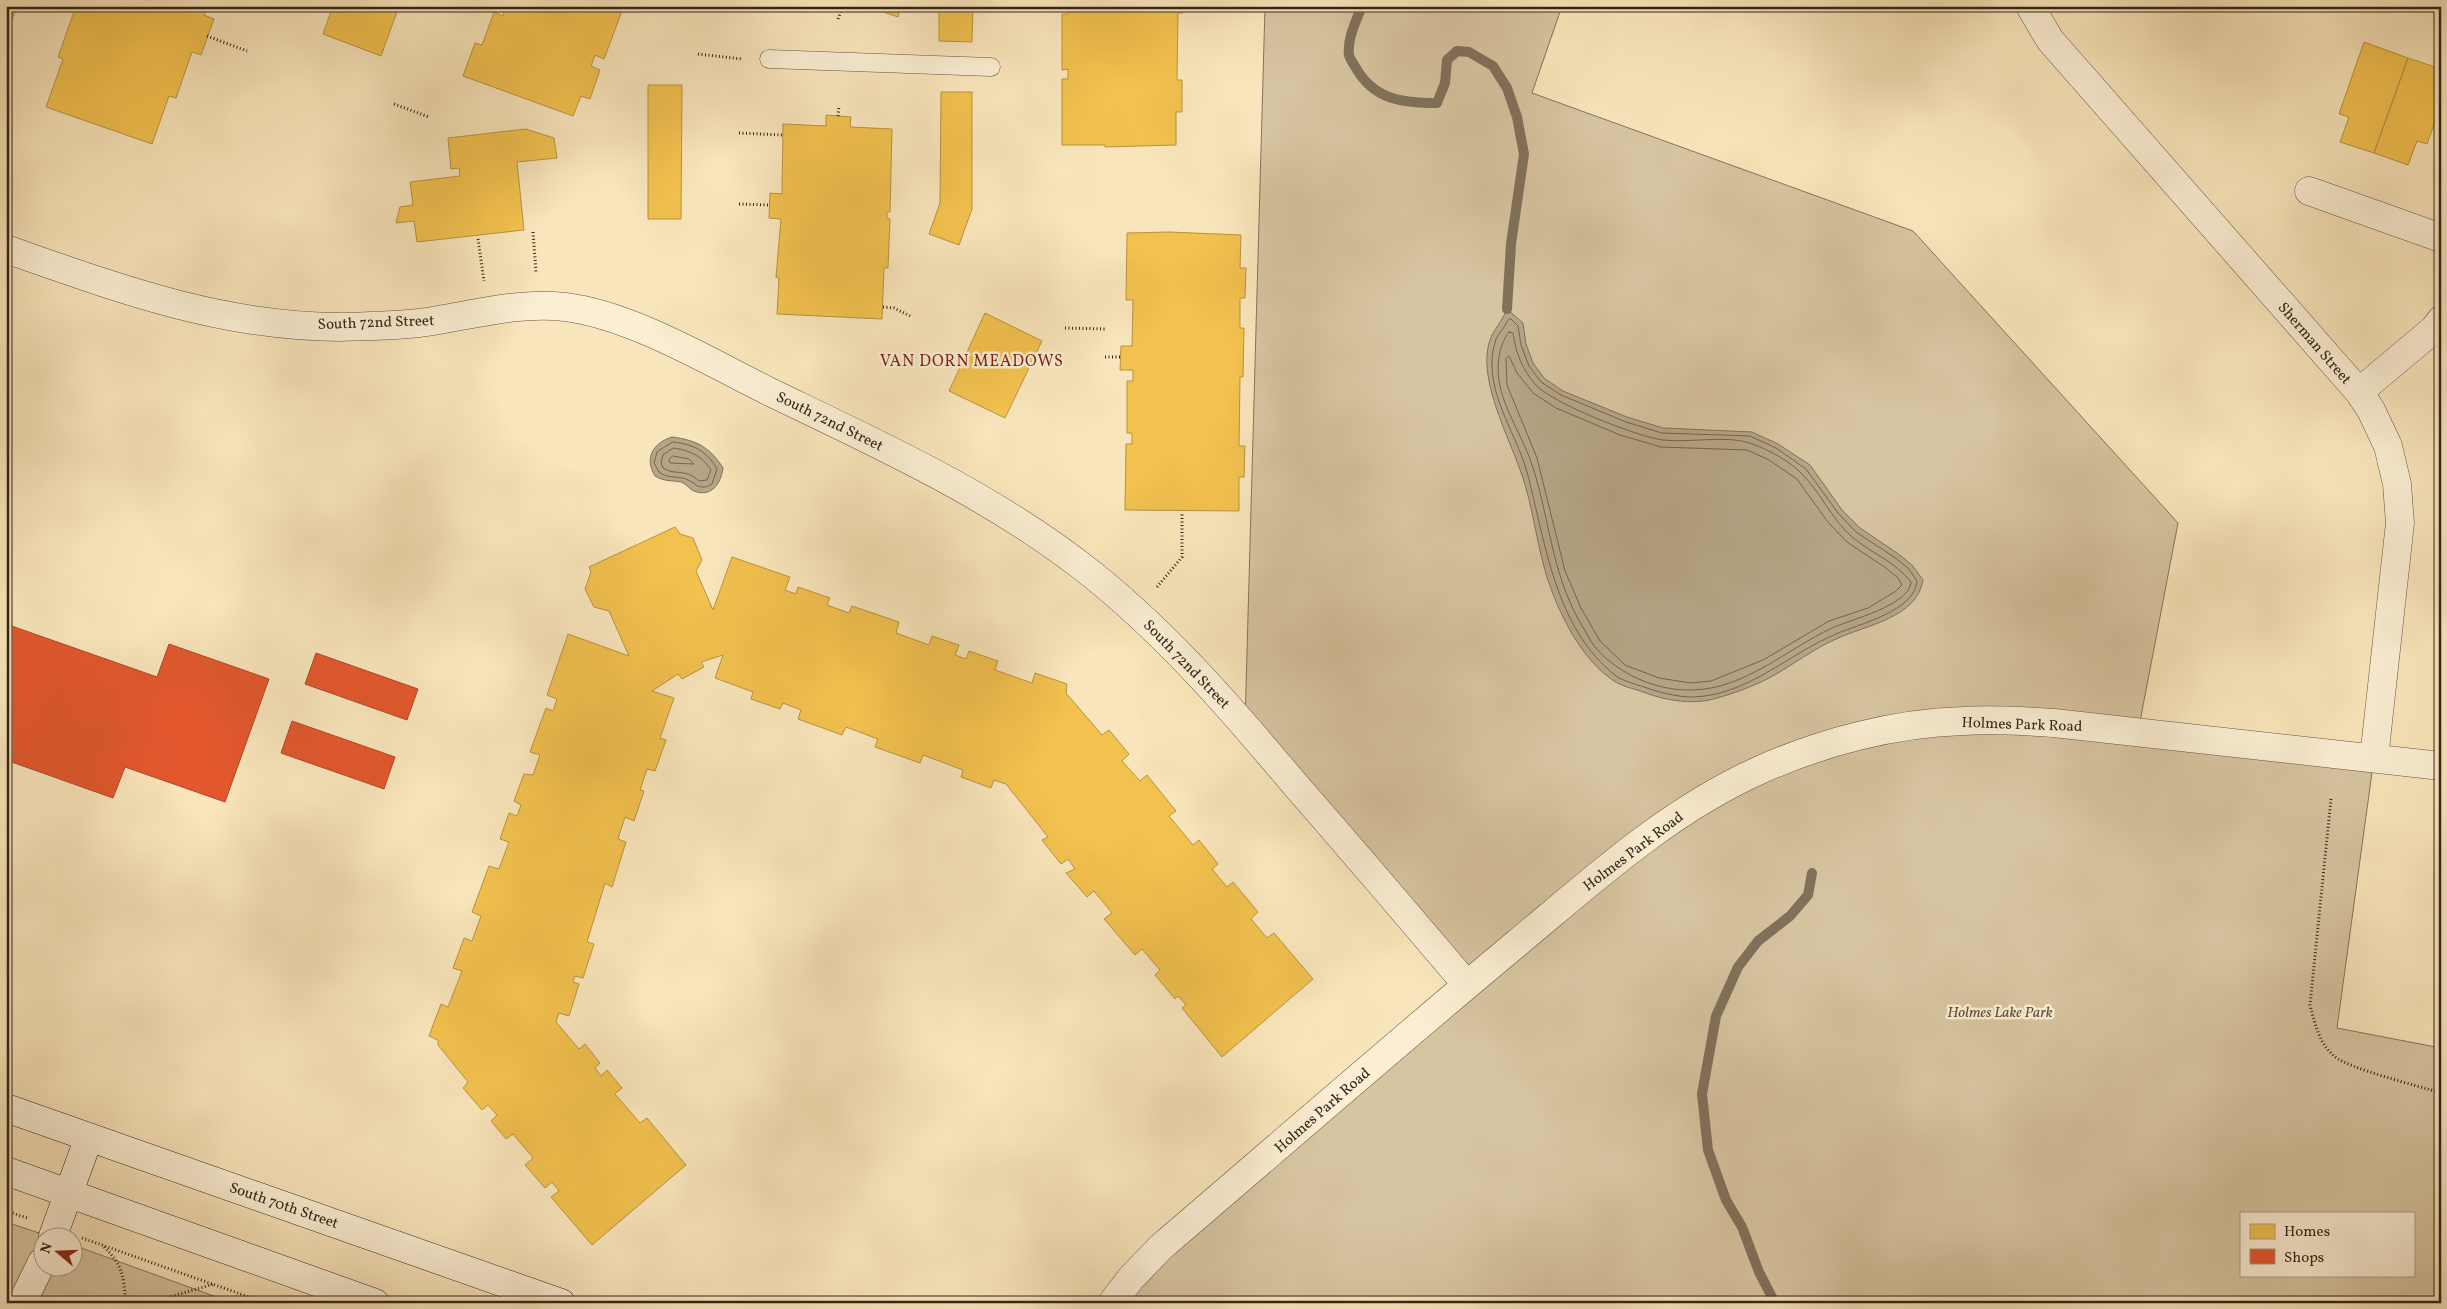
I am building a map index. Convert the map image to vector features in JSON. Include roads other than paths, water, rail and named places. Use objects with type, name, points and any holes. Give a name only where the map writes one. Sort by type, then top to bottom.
[{"type":"street","name":"Sherman Street","points":[[2030,6],[2050,40],[2359,392],[2371,410],[2388,446],[2397,484],[2400,523],[2374,758]]},
{"type":"street","points":[[2309,191],[2441,238]]},
{"type":"street","name":"South 72nd Street","points":[[6,249],[137,295],[203,312],[270,322],[339,327],[417,323],[524,306],[562,306],[598,313],[660,338],[935,472],[1012,517],[1093,575],[1160,633],[1244,724],[1467,985]]},
{"type":"street","points":[[2359,392],[2420,342],[2441,320]]},
{"type":"street","name":"Holmes Park Road","points":[[1112,1303],[1130,1278],[1161,1247],[1467,985],[1643,839],[1700,801],[1761,770],[1835,743],[1902,727],[1959,721],[1994,720],[2054,723],[2441,766]]},
{"type":"street","name":"South 70th Street","points":[[6,1108],[561,1303]]},
{"type":"street","points":[[58,1226],[89,1137]]},
{"type":"street","points":[[6,1171],[375,1303]]},
{"type":"street","points":[[22,1303],[35,1276]]},
{"type":"lane","points":[[769,59],[992,67]]},
{"type":"water","points":[[1507,309],[1523,323],[1526,344],[1533,363],[1544,378],[1563,391],[1627,417],[1663,428],[1752,432],[1778,444],[1810,465],[1842,510],[1860,528],[1912,565],[1923,580],[1919,593],[1901,612],[1828,643],[1771,677],[1738,692],[1709,700],[1691,702],[1654,696],[1614,681],[1591,661],[1581,648],[1558,606],[1544,566],[1521,471],[1497,411],[1487,370],[1487,352],[1492,335]]},
{"type":"water","points":[[672,437],[688,440],[702,446],[718,461],[723,468],[718,484],[711,491],[700,493],[681,482],[665,480],[655,476],[650,463],[652,452],[660,443]]},
{"type":"waterway","points":[[1362,6],[1351,36],[1349,55],[1363,79],[1381,93],[1390,98],[1401,100],[1437,103],[1445,83],[1447,60],[1457,51],[1469,52],[1493,66],[1507,88],[1517,117],[1524,154],[1511,244],[1507,309]]},
{"type":"waterway","points":[[1775,1303],[1759,1272],[1742,1227],[1726,1200],[1708,1150],[1702,1094],[1716,1016],[1738,967],[1758,941],[1790,916],[1808,895],[1812,873]]},
{"type":"district","name":"VAN DORN MEADOWS","points":[[972,360]]},
{"type":"park label","name":"Holmes Lake Park","points":[[2000,1012]]}]
